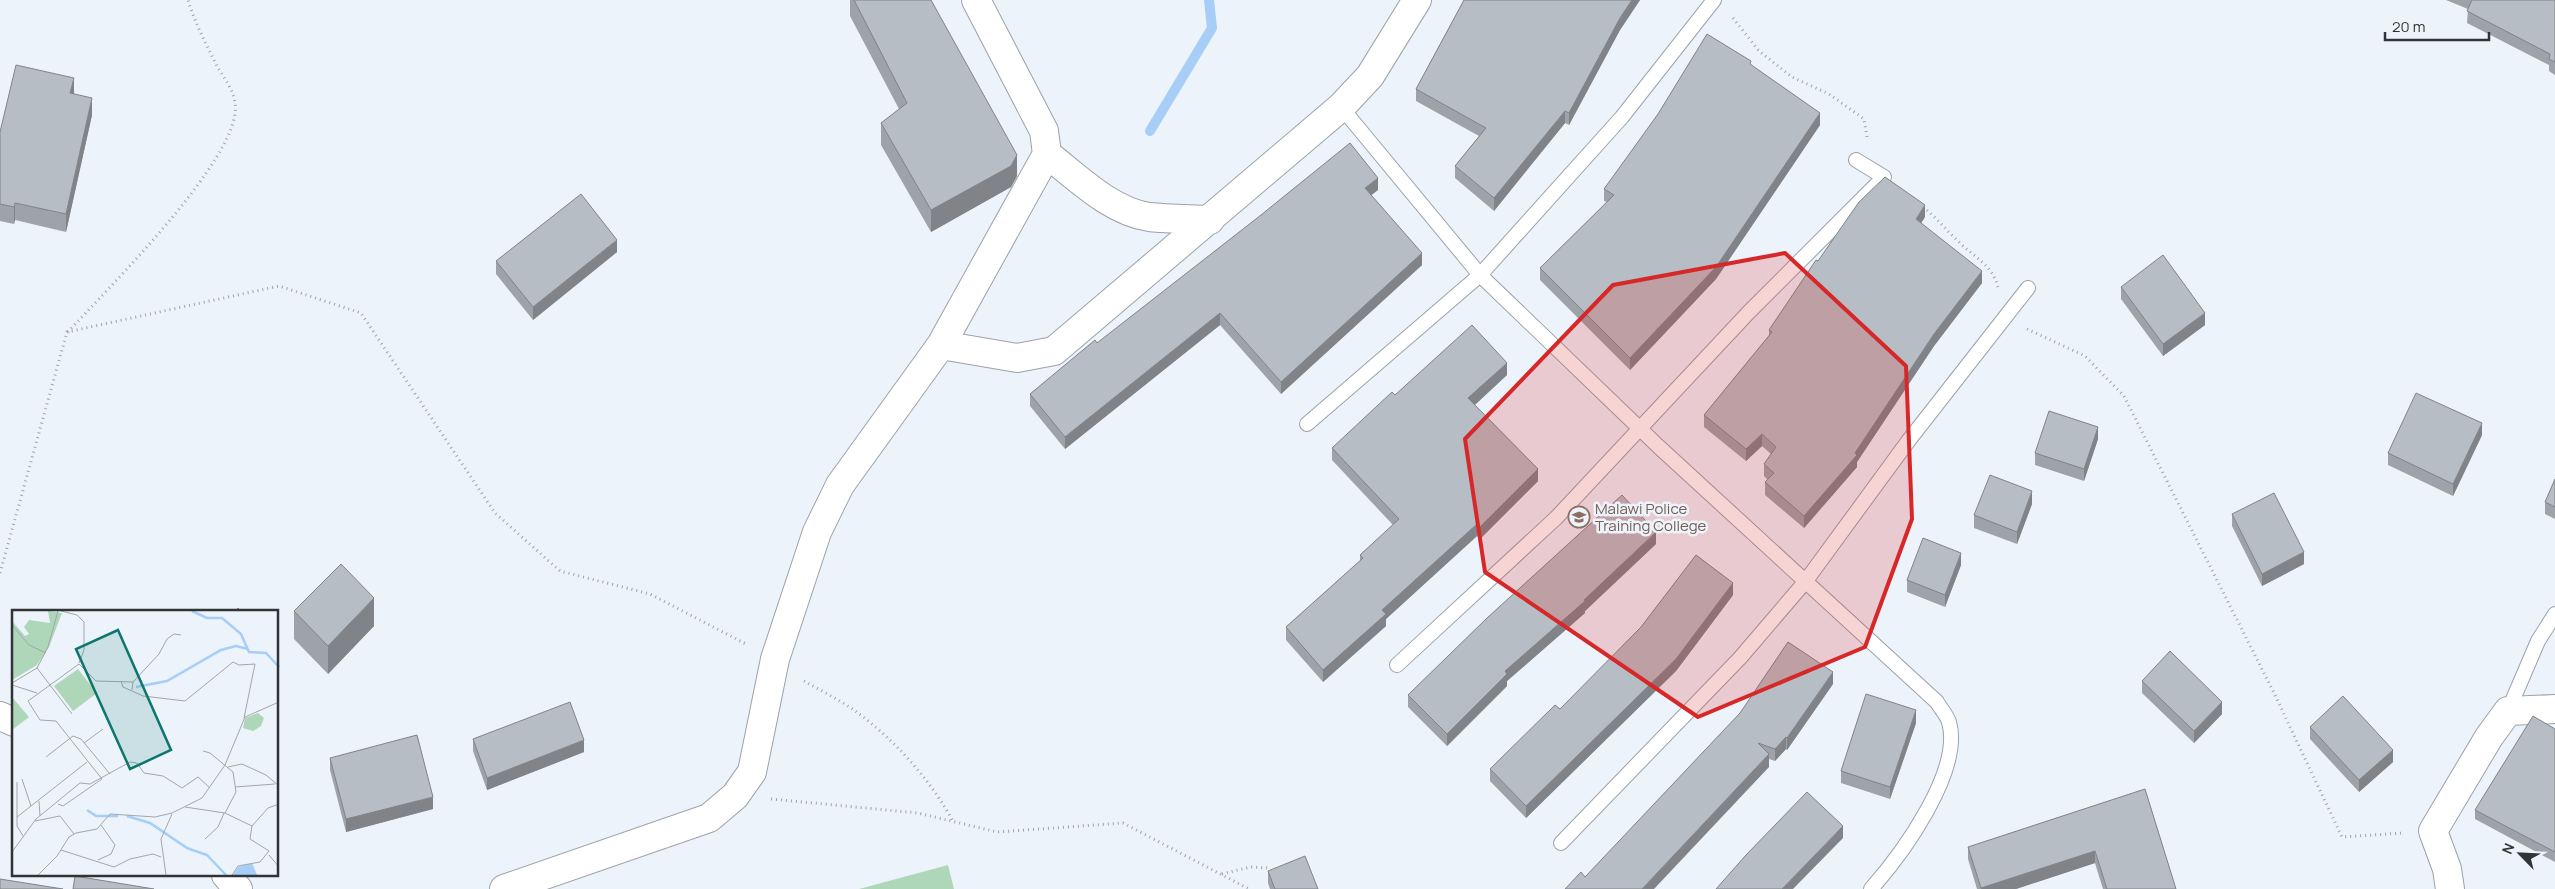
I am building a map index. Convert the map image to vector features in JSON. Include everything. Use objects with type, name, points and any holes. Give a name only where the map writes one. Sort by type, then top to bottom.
[{"type":"street","points":[[504,889],[709,818],[735,796],[752,772],[774,658],[817,532],[840,485],[941,345],[1048,154],[1044,132],[976,0]]},
{"type":"street","points":[[941,345],[1017,358],[1054,351],[1341,107],[1370,76],[1417,0]]},
{"type":"street","points":[[1048,154],[1106,199],[1127,209],[1147,216],[1210,220]]},
{"type":"street","points":[[2450,889],[2447,869],[2433,831],[2489,737],[2508,711],[2555,709]]},
{"type":"street","points":[[0,716],[12,721]]},
{"type":"street","points":[[227,876],[238,889]]},
{"type":"lane","points":[[1307,424],[1480,275],[1622,117],[1714,0]]},
{"type":"lane","points":[[1341,107],[1480,275],[1640,428],[1937,702],[1949,721],[1950,746],[1939,787],[1897,859],[1871,889]]},
{"type":"lane","points":[[1397,665],[1556,518],[1748,313],[1884,177],[1856,160]]},
{"type":"lane","points":[[1561,843],[1740,658],[1805,582],[1909,440],[2028,288]]},
{"type":"lane","points":[[2508,711],[2538,641],[2555,614]]},
{"type":"path","points":[[0,573],[67,332],[188,200],[221,151],[236,117],[235,102],[230,87],[202,36],[188,0]]},
{"type":"path","points":[[67,332],[279,286],[361,313],[495,513],[560,571],[650,594],[774,658],[794,675],[853,709],[890,741],[919,770],[940,798],[953,821]]},
{"type":"path","points":[[2000,324],[2030,330],[2085,356],[2124,396],[2274,692],[2342,837],[2433,831]]},
{"type":"path","points":[[735,796],[918,813],[997,832],[1123,823],[1249,889]]},
{"type":"path","points":[[1222,874],[1250,867],[1269,868]]},
{"type":"highlighted area","points":[[1785,253],[1906,366],[1912,519],[1865,647],[1698,717],[1485,572],[1465,439],[1613,285]]},
{"type":"green space","points":[[948,865],[954,889],[859,889]]},
{"type":"building","points":[[854,0],[931,0],[1017,155],[1011,166],[931,210],[881,123],[907,103]]},
{"type":"building","points":[[1464,0],[1632,0],[1620,18],[1569,113],[1565,111],[1494,198],[1455,166],[1486,128],[1416,89]]},
{"type":"building","points":[[2472,0],[2555,0],[2555,62],[2549,59],[2550,54],[2467,11]]},
{"type":"building","points":[[1707,34],[1751,61],[1750,64],[1820,113],[1716,267],[1630,358],[1540,268],[1614,195],[1604,189],[1658,114]]},
{"type":"building","points":[[16,65],[74,78],[70,93],[92,98],[66,214],[15,203],[14,207],[0,204],[0,132]]},
{"type":"building","points":[[1350,143],[1378,178],[1365,188],[1422,253],[1281,382],[1220,313],[1065,437],[1030,394],[1095,340],[1097,343]]},
{"type":"building","points":[[1885,177],[1925,205],[1916,219],[1982,271],[1934,334],[1855,453],[1857,455],[1804,516],[1765,482],[1774,473],[1764,464],[1776,447],[1762,434],[1746,449],[1704,415],[1772,332],[1769,330],[1816,260],[1818,261],[1859,202]]},
{"type":"building","points":[[581,194],[617,240],[533,307],[496,261]]},
{"type":"building","points":[[2163,255],[2205,313],[2163,344],[2121,287]]},
{"type":"building","points":[[1472,325],[1507,363],[1468,398],[1538,469],[1480,527],[1477,524],[1382,610],[1386,614],[1323,670],[1286,627],[1363,558],[1360,555],[1399,519],[1332,448],[1392,392],[1395,395]]},
{"type":"building","points":[[2416,393],[2482,423],[2453,484],[2388,453]]},
{"type":"building","points":[[2049,411],[2098,427],[2084,469],[2035,453]]},
{"type":"building","points":[[1990,475],[2032,491],[2017,532],[1974,515]]},
{"type":"building","points":[[2555,479],[2555,507],[2545,502]]},
{"type":"building","points":[[2274,493],[2304,552],[2262,574],[2232,514]]},
{"type":"building","points":[[1622,495],[1656,532],[1585,601],[1505,671],[1507,674],[1447,734],[1408,695],[1487,618]]},
{"type":"building","points":[[1923,538],[1961,553],[1945,595],[1907,580]]},
{"type":"building","points":[[1696,555],[1733,583],[1676,659],[1526,806],[1490,769],[1555,705],[1560,709],[1641,627]]},
{"type":"building","points":[[341,564],[374,598],[328,646],[294,611]]},
{"type":"building","points":[[1788,642],[1833,672],[1787,738],[1775,749],[1758,743],[1769,754],[1642,889],[1565,889],[1581,872],[1585,877],[1740,713]]},
{"type":"building","points":[[2170,651],[2222,702],[2194,731],[2142,681]]},
{"type":"building","points":[[1866,694],[1916,710],[1890,787],[1841,771]]},
{"type":"building","points":[[2343,696],[2393,750],[2359,780],[2310,727]]},
{"type":"building","points":[[570,702],[584,740],[487,778],[473,739]]},
{"type":"building","points":[[2533,716],[2555,729],[2555,852],[2475,810]]},
{"type":"building","points":[[417,735],[433,797],[346,819],[330,758]]},
{"type":"building","points":[[2145,789],[2176,889],[2107,889],[2095,851],[1981,888],[1968,847]]},
{"type":"building","points":[[1807,792],[1843,826],[1782,889],[1716,889],[1746,855]]},
{"type":"building","points":[[1305,856],[1318,889],[1275,889],[1268,871]]},
{"type":"building","points":[[75,876],[154,889],[73,889]]},
{"type":"building","points":[[0,879],[63,889],[0,889]]},
{"type":"waterway","points":[[1150,131],[1212,28],[1209,0]]},
{"type":"place","name":"Malawi Police Training College","points":[[1579,517]]}]
